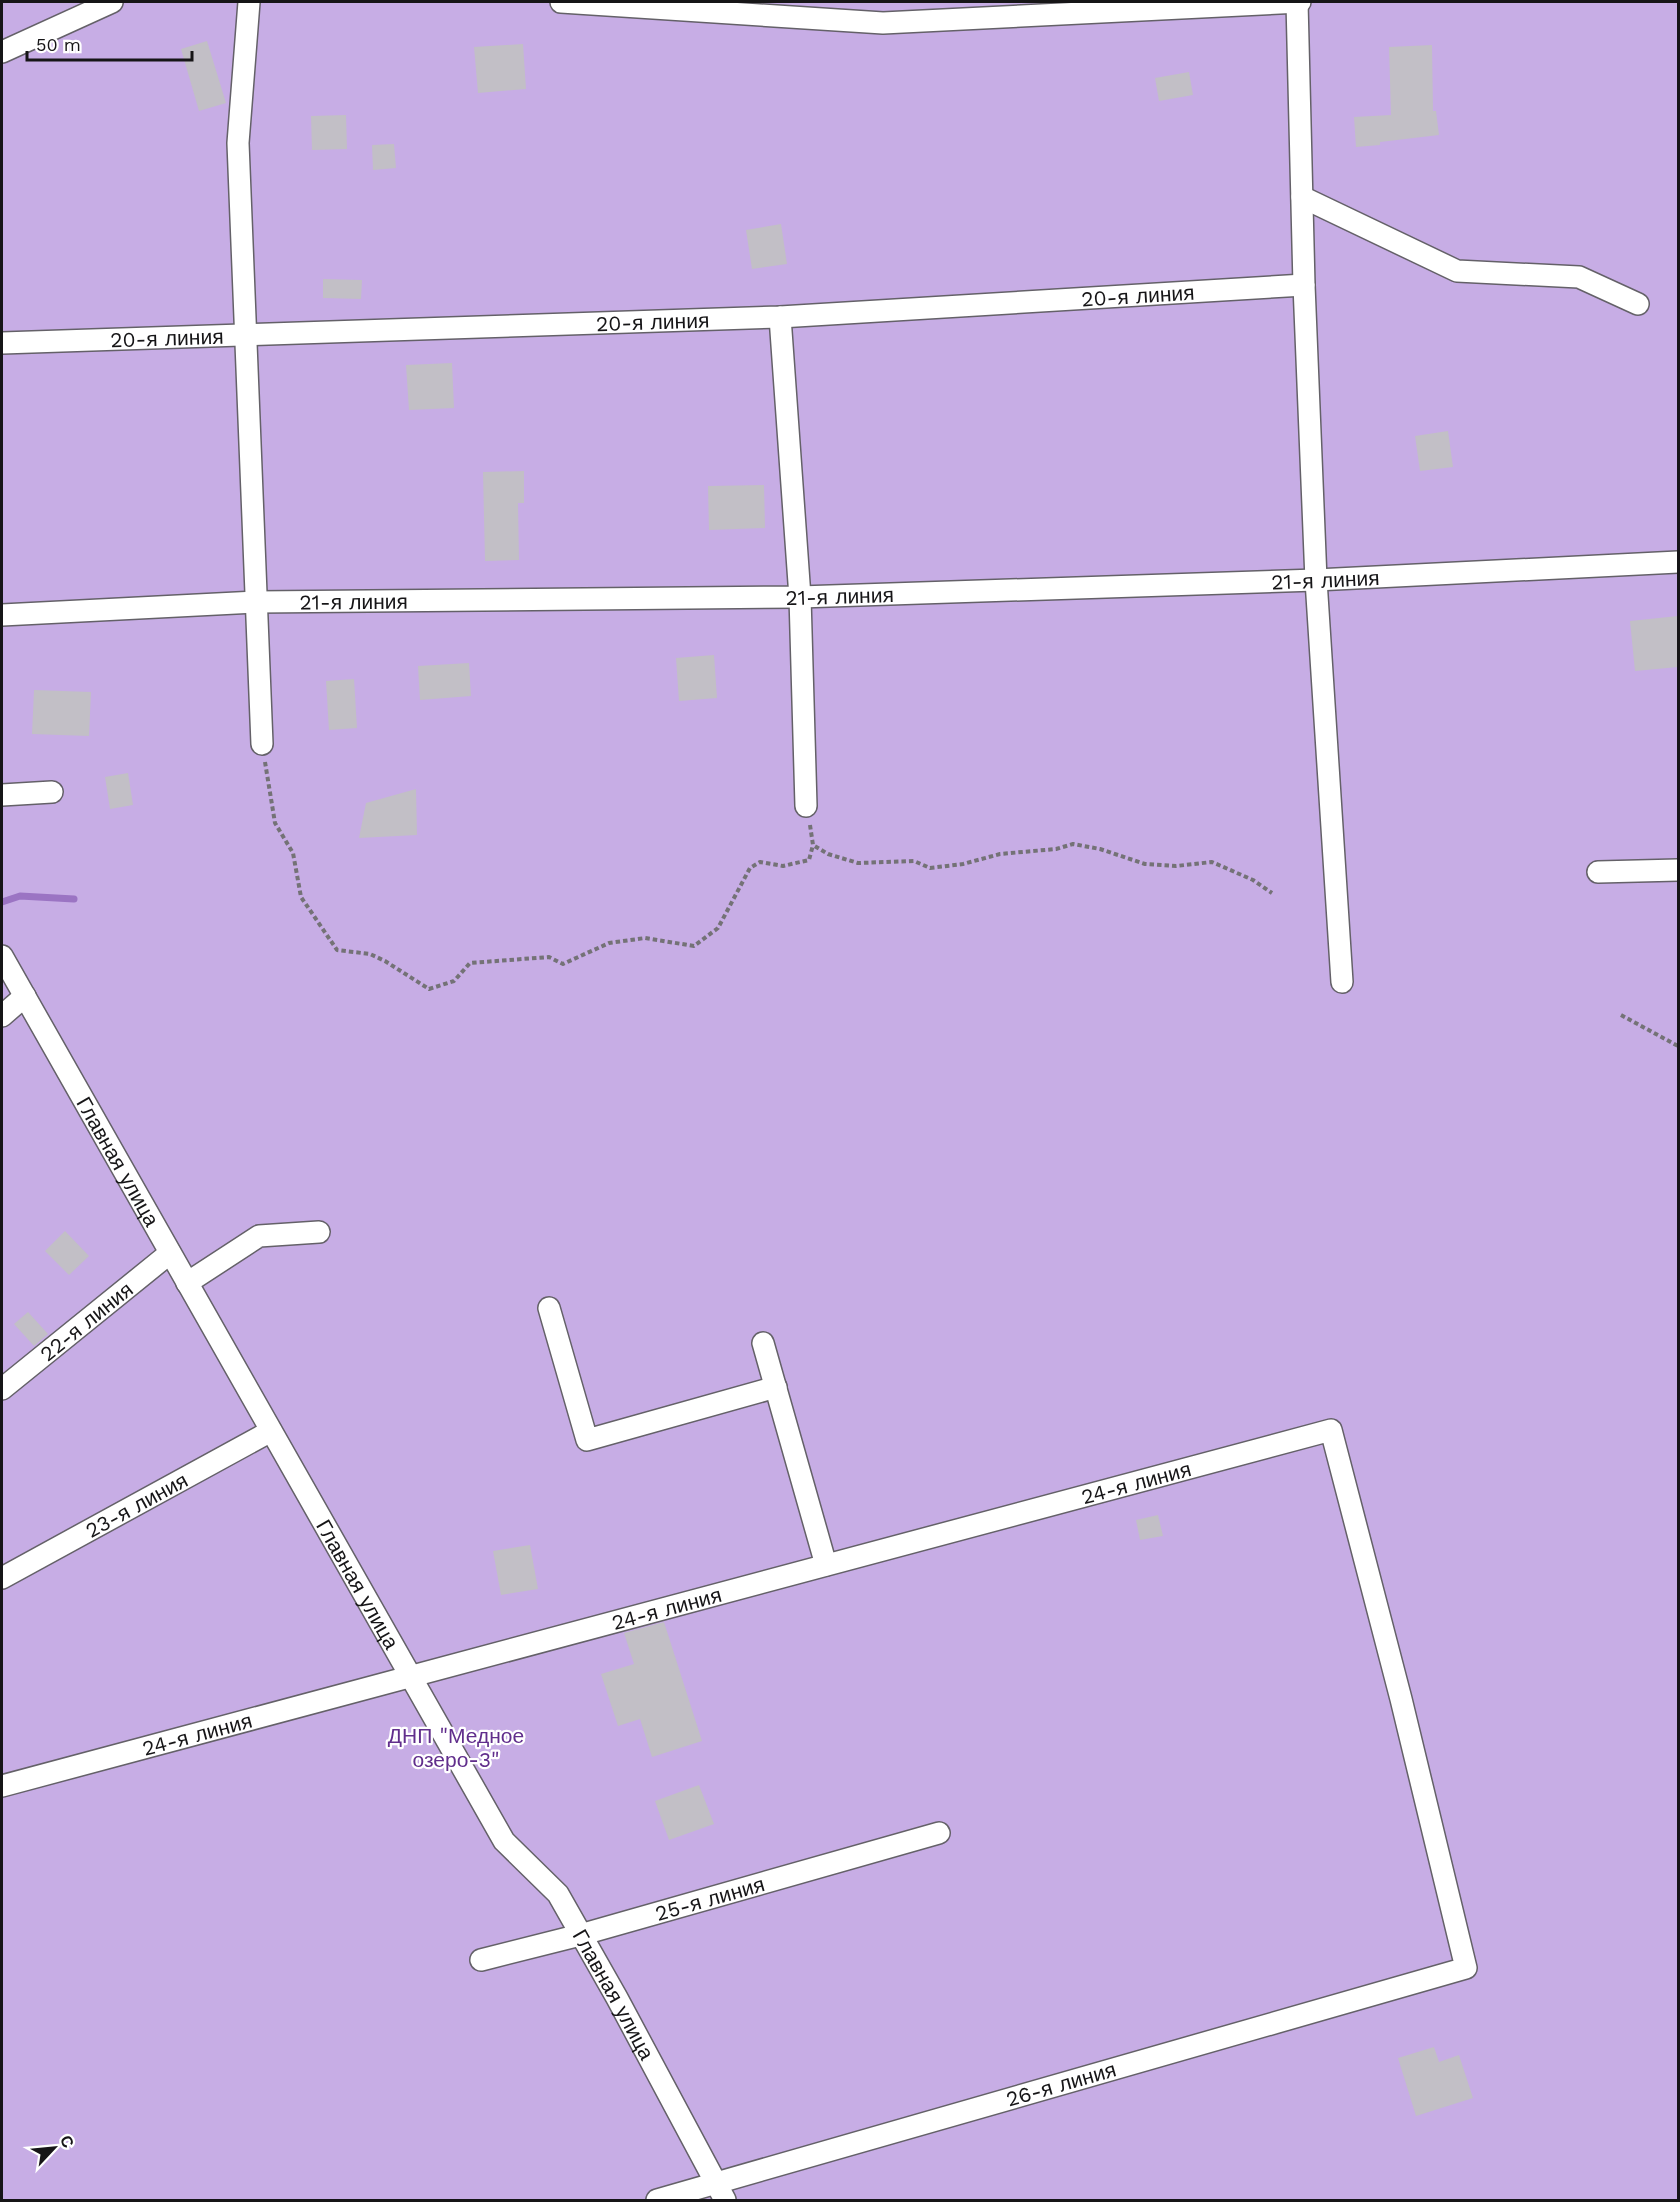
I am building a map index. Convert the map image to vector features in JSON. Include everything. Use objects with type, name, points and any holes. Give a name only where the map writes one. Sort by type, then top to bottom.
[{"type":"street","points":[[2,52],[112,2]]},
{"type":"street","points":[[249,2],[238,142],[262,744]]},
{"type":"street","points":[[561,2],[754,8],[883,23],[1298,2],[1304,285],[1316,580],[1342,982]]},
{"type":"street","points":[[1302,197],[1457,271],[1579,277],[1638,304]]},
{"type":"street","name":"20-я линия","points":[[2,343],[780,317],[1304,285]]},
{"type":"street","points":[[780,317],[800,597],[807,806]]},
{"type":"street","name":"21-я линия","points":[[2,615],[256,602],[800,597],[1316,580],[1678,562]]},
{"type":"street","points":[[2,795],[52,792]]},
{"type":"street","points":[[1598,872],[1678,870]]},
{"type":"street","name":"Главная улица","points":[[2,956],[504,1841],[558,1894],[623,2008],[720,2192]]},
{"type":"street","points":[[2,1016],[25,996]]},
{"type":"street","points":[[187,1283],[259,1236],[319,1232]]},
{"type":"street","name":"22-я линия","points":[[2,1389],[170,1252]]},
{"type":"street","points":[[549,1308],[588,1440],[776,1387]]},
{"type":"street","points":[[763,1343],[826,1565]]},
{"type":"street","name":"24-я линия","points":[[2,1786],[1331,1430],[1401,1699],[1466,1968]]},
{"type":"street","name":"23-я линия","points":[[2,1578],[271,1431]]},
{"type":"street","name":"25-я линия","points":[[481,1960],[580,1935],[939,1833]]},
{"type":"street","name":"26-я линия","points":[[657,2200],[720,2192],[1466,1968]]},
{"type":"path","points":[[262,744],[275,823],[293,853],[301,897],[318,923],[337,950],[370,954],[429,989],[454,981],[470,963],[549,957],[563,964],[609,943],[645,938],[694,946],[718,928],[750,868],[760,862],[783,866],[810,860],[813,845],[807,806]]},
{"type":"path","points":[[813,845],[828,854],[858,863],[914,861],[930,868],[963,864],[1000,854],[1056,849],[1073,844],[1100,849],[1145,864],[1176,866],[1212,862],[1253,880],[1272,893]]},
{"type":"path","points":[[1622,1015],[1678,1046]]},
{"type":"green space","name":"ДНП \"Медное озеро-3\"","points":[[2,2],[1678,2],[1678,2200],[2,2200]]},
{"type":"building","points":[[207,41],[226,103],[199,111],[181,49]]},
{"type":"building","points":[[523,44],[526,89],[478,93],[474,47]]},
{"type":"building","points":[[1432,45],[1433,111],[1436,111],[1439,135],[1356,147],[1354,117],[1391,115],[1389,47]]},
{"type":"building","points":[[1189,72],[1193,95],[1159,101],[1155,78]]},
{"type":"building","points":[[346,115],[347,149],[312,150],[311,116]]},
{"type":"building","points":[[394,144],[396,168],[373,170],[372,145]]},
{"type":"building","points":[[781,224],[787,264],[752,269],[746,230]]},
{"type":"building","points":[[323,279],[362,280],[361,299],[323,298]]},
{"type":"building","points":[[452,363],[454,408],[409,410],[406,365]]},
{"type":"building","points":[[1448,431],[1453,467],[1420,471],[1415,436]]},
{"type":"building","points":[[524,471],[524,503],[518,503],[519,560],[485,561],[483,472]]},
{"type":"building","points":[[764,485],[765,528],[709,530],[708,486]]},
{"type":"building","points":[[1678,616],[1678,667],[1635,671],[1630,621]]},
{"type":"building","points":[[714,655],[717,698],[679,701],[676,658]]},
{"type":"building","points":[[469,663],[471,696],[420,700],[418,666]]},
{"type":"building","points":[[354,679],[357,728],[329,730],[326,681]]},
{"type":"building","points":[[34,690],[91,692],[89,736],[32,734]]},
{"type":"building","points":[[128,773],[133,805],[110,809],[105,777]]},
{"type":"building","points":[[416,789],[417,835],[359,838],[366,803]]},
{"type":"building","points":[[65,1231],[89,1256],[69,1275],[45,1251]]},
{"type":"building","points":[[28,1312],[48,1334],[34,1346],[14,1324]]},
{"type":"building","points":[[1158,1515],[1163,1536],[1140,1540],[1136,1520]]},
{"type":"building","points":[[530,1545],[538,1589],[501,1595],[493,1551]]},
{"type":"building","points":[[664,1622],[702,1741],[652,1757],[640,1719],[618,1726],[601,1674],[634,1664],[624,1633]]},
{"type":"building","points":[[699,1785],[714,1824],[669,1840],[655,1801]]},
{"type":"building","points":[[1434,2047],[1439,2062],[1459,2055],[1473,2098],[1416,2116],[1398,2058]]},
{"type":"waterway","points":[[2,902],[20,896],[74,899]]}]
